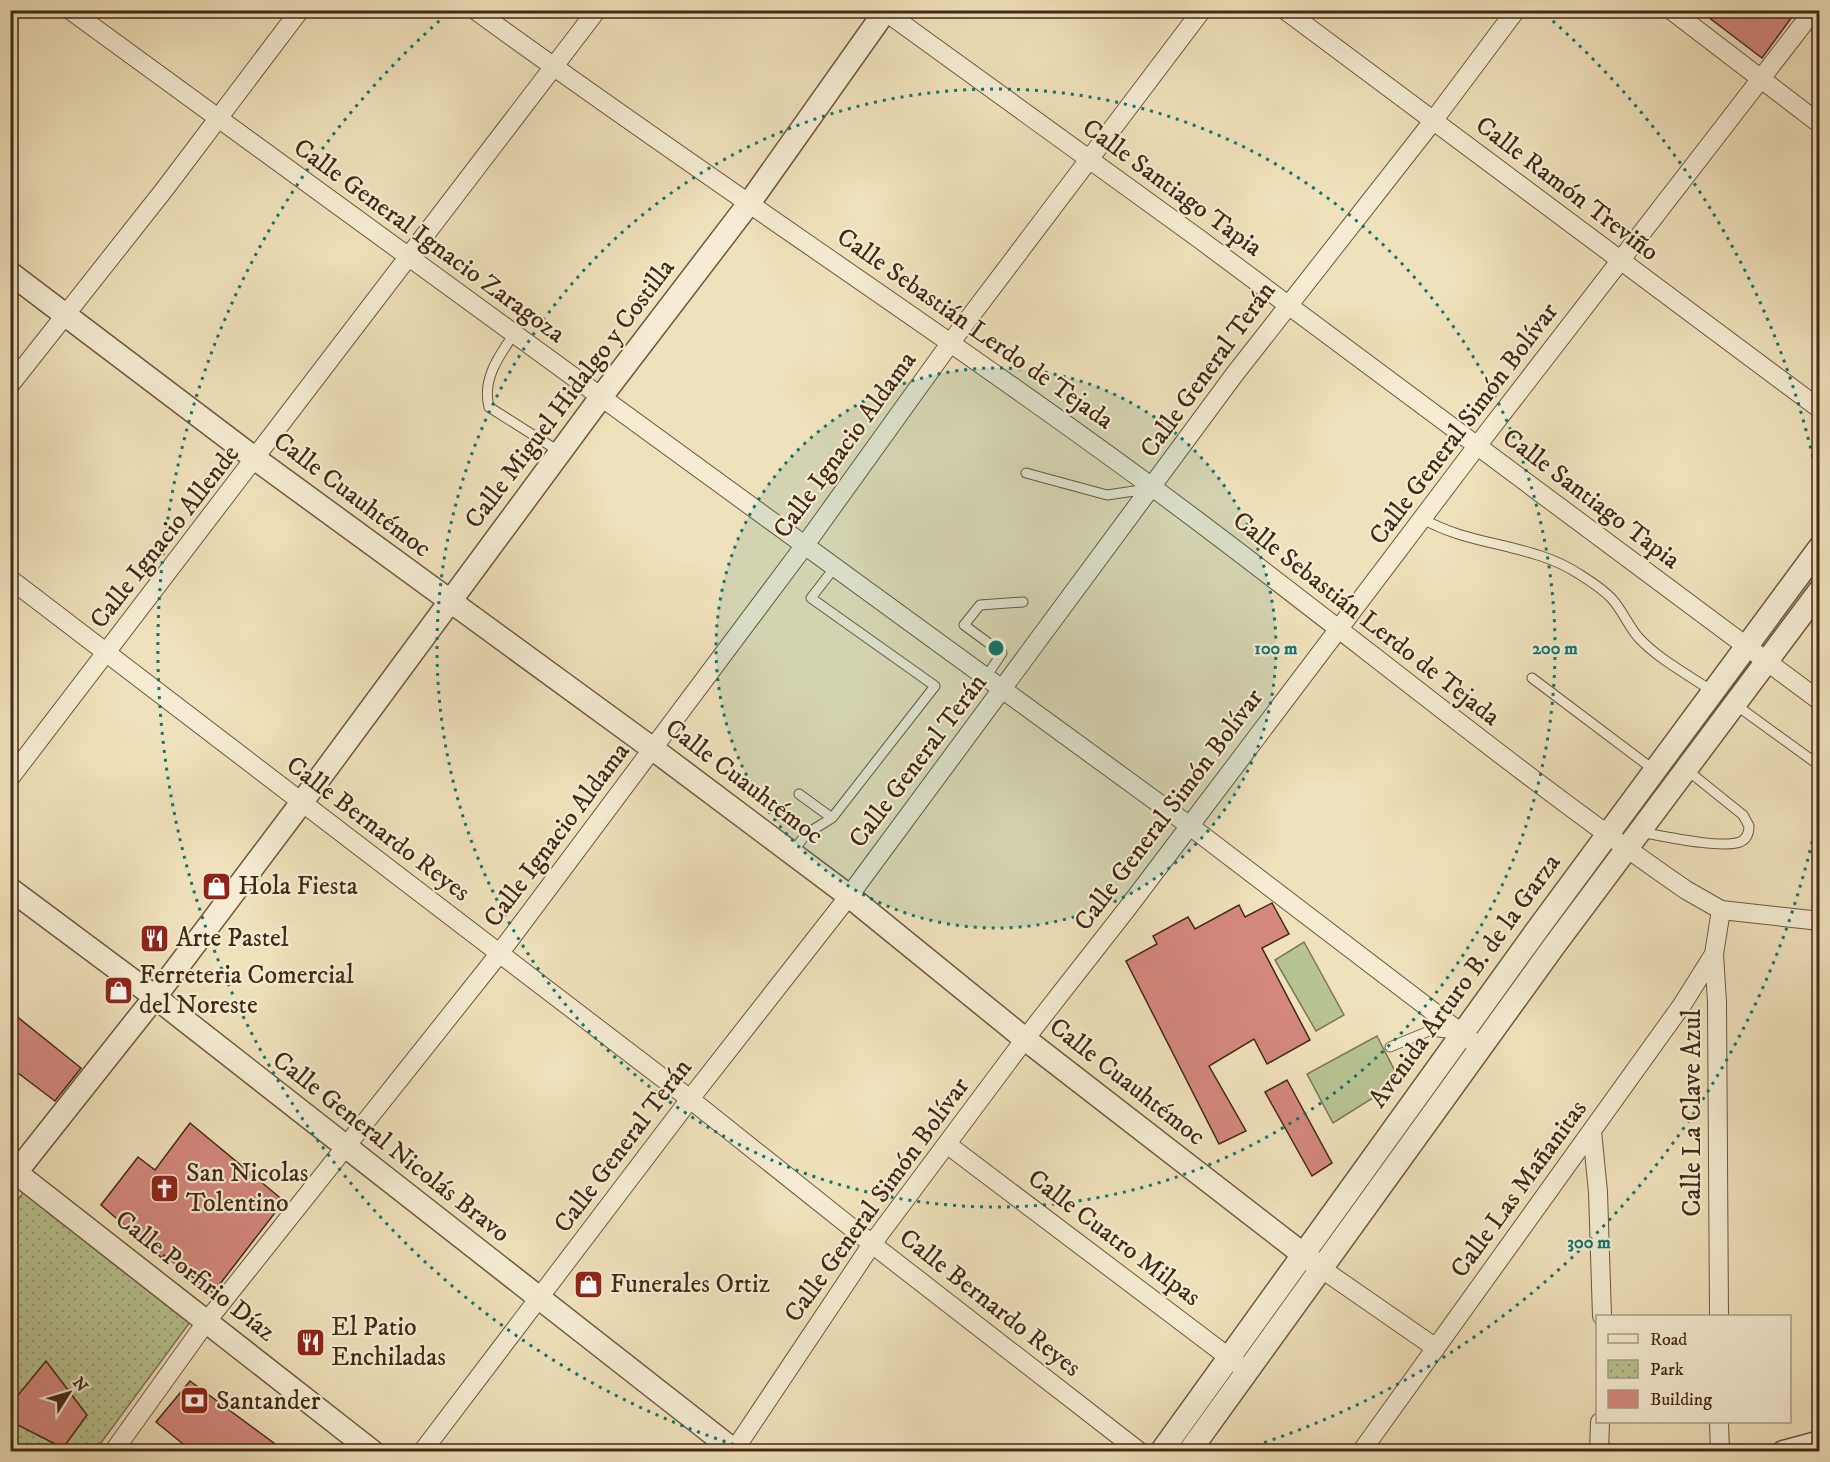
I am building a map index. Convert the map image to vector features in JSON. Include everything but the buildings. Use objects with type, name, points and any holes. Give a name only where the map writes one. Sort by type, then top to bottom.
[{"type":"street","name":"Calle General Ignacio Zaragoza","points":[[70,10],[1190,826],[1480,1048]]},
{"type":"street","points":[[10,385],[300,10]]},
{"type":"street","name":"Calle Sebastián Lerdo de Tejada","points":[[474,10],[554,68],[951,342],[1153,488],[1340,628],[1446,715],[1608,833],[1632,839],[1686,890],[1721,910]]},
{"type":"street","name":"Calle Ignacio Allende","points":[[10,778],[257,460],[597,10]]},
{"type":"street","name":"Calle Ignacio Aldama","points":[[113,1452],[207,1322],[499,954],[805,545],[951,342],[1202,10]]},
{"type":"street","name":"Calle Ramón Treviño","points":[[1285,10],[1820,409]]},
{"type":"street","name":"Calle General Terán","points":[[422,1452],[540,1300],[690,1099],[849,896],[1287,305],[1433,121],[1516,10]]},
{"type":"street","points":[[1671,10],[1820,124]]},
{"type":"street","name":"Calle General Simón Bolívar","points":[[734,1451],[872,1244],[1025,1039],[1190,826],[1477,446],[1814,10]]},
{"type":"street","name":"Calle Santiago Tapia","points":[[885,11],[1287,305],[1820,701]]},
{"type":"street","name":"Calle Miguel Hidalgo y Costilla","points":[[12,1173],[155,997],[302,802],[601,397],[750,202],[885,11]]},
{"type":"street","name":"Calle Cuauhtémoc","points":[[10,273],[449,603],[653,749],[792,853],[849,896],[1025,1039],[1322,1269],[1436,1348]]},
{"type":"street","name":"Avenida Arturo B. de la Garza","points":[[1161,1452],[1461,1034],[1820,547]]},
{"type":"street","name":"Calle Bernardo Reyes","points":[[10,579],[690,1099],[1140,1452]]},
{"type":"street","name":"Avenida Arturo B. de la Garza","points":[[1190,1452],[1632,839],[1820,590]]},
{"type":"street","name":"Calle General Nicolás Bravo","points":[[10,889],[155,997],[734,1451]]},
{"type":"street","points":[[1721,910],[1820,921]]},
{"type":"street","name":"Calle La Clave Azul","points":[[1719,1315],[1717,1002],[1714,954],[1721,910]]},
{"type":"street","name":"Calle Las Mañanitas","points":[[1362,1452],[1682,1005],[1714,954]]},
{"type":"street","points":[[1592,1131],[1598,1192],[1602,1315]]},
{"type":"street","name":"Calle Cuatro Milpas","points":[[948,1145],[1249,1372]]},
{"type":"street","name":"Calle Porfirio Díaz","points":[[12,1173],[373,1452]]},
{"type":"street","points":[[1599,1452],[1600,1423]]},
{"type":"street","points":[[1719,1423],[1720,1452]]},
{"type":"street","points":[[1782,1452],[1820,1442]]},
{"type":"lane","points":[[514,334],[501,352],[485,390],[489,407],[560,452]]},
{"type":"lane","points":[[1026,473],[1107,495],[1153,488]]},
{"type":"lane","points":[[1423,519],[1469,538],[1551,559],[1578,573],[1612,599],[1646,645],[1713,692]]},
{"type":"lane","points":[[792,853],[806,834],[832,818],[935,686],[811,598],[835,567]]},
{"type":"lane","points":[[986,677],[1002,653],[964,625],[980,605],[1023,602]]},
{"type":"lane","points":[[1532,678],[1654,770]]},
{"type":"lane","points":[[1734,704],[1820,766]]},
{"type":"lane","points":[[1632,839],[1722,843],[1741,842],[1747,836],[1749,826],[1743,815],[1684,769]]},
{"type":"lane","points":[[799,794],[832,818]]},
{"type":"lane","points":[[1390,1047],[1430,1031],[1461,1034]]},
{"type":"green space","points":[[1304,942],[1344,1015],[1316,1031],[1275,960]]},
{"type":"green space","points":[[1377,1036],[1400,1081],[1333,1123],[1307,1074]]},
{"type":"green space","points":[[25,1190],[193,1318],[95,1451],[16,1451],[11,1447],[10,1210]]},
{"type":"place","name":"Hola Fiesta","points":[[217,886]]},
{"type":"place","name":"Arte Pastel","points":[[155,938]]},
{"type":"place","name":"Ferreteria Comercial del Noreste","points":[[118,990]]},
{"type":"place","name":"San Nicolas Tolentino","points":[[165,1188]]},
{"type":"place","name":"Funerales Ortiz","points":[[589,1284]]},
{"type":"place","name":"El Patio Enchiladas","points":[[310,1342]]},
{"type":"place","name":"Santander","points":[[195,1401]]}]
